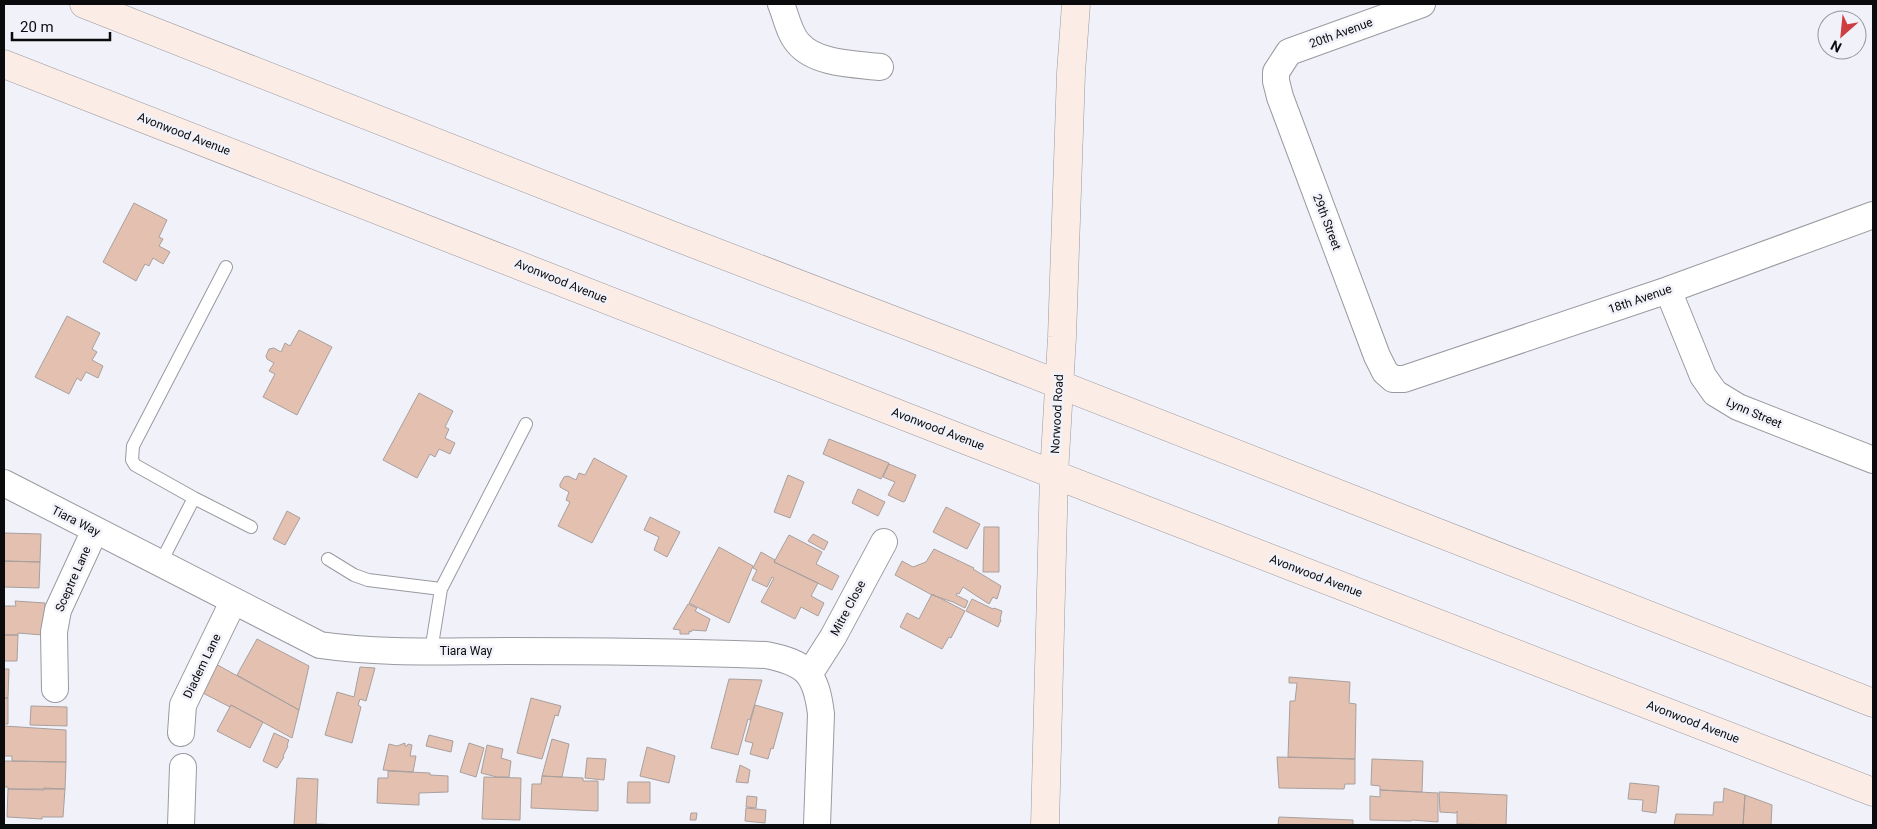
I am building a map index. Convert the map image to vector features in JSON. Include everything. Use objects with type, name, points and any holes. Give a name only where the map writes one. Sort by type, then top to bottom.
[{"type":"main road","points":[[84,4],[689,242],[1873,703]]},
{"type":"main road","name":"Norwood Road","points":[[1045,825],[1054,474],[1062,337],[1071,72],[1076,4]]},
{"type":"main road","name":"Avonwood Avenue","points":[[4,64],[1873,792]]},
{"type":"street","points":[[781,4],[792,34],[798,44],[815,56],[840,62],[880,67]]},
{"type":"street","name":"20th Avenue","points":[[1289,52],[1422,4]]},
{"type":"street","name":"29th Street","points":[[1289,52],[1276,72],[1276,82],[1280,97],[1381,366],[1389,377],[1404,379]]},
{"type":"street","name":"18th Avenue","points":[[1404,379],[1668,290],[1873,215]]},
{"type":"street","name":"Lynn Street","points":[[1668,290],[1703,376],[1715,393],[1738,407],[1873,460]]},
{"type":"street","name":"Tiara Way","points":[[4,484],[320,645],[343,648],[431,651],[648,651],[766,655],[782,658],[810,673]]},
{"type":"street","name":"Sceptre Lane","points":[[55,689],[54,632],[58,610],[95,530]]},
{"type":"street","name":"Mitre Close","points":[[810,673],[833,637],[884,542]]},
{"type":"street","name":"Diadem Lane","points":[[181,733],[183,705],[234,602]]},
{"type":"street","points":[[810,673],[816,687],[821,714],[817,825]]},
{"type":"street","points":[[181,825],[183,767]]},
{"type":"lane","points":[[226,267],[136,440],[132,460],[194,498],[251,528]]},
{"type":"lane","points":[[431,651],[441,589],[526,424]]},
{"type":"lane","points":[[160,564],[194,498]]},
{"type":"lane","points":[[328,559],[354,575],[368,580],[441,589]]},
{"type":"building","points":[[134,203],[167,220],[159,237],[163,239],[159,246],[170,252],[163,264],[153,258],[149,266],[145,264],[136,281],[103,262]]},
{"type":"building","points":[[67,316],[100,333],[92,349],[97,352],[92,360],[103,366],[98,378],[86,372],[81,381],[77,378],[69,394],[35,377]]},
{"type":"building","points":[[299,330],[332,347],[297,415],[263,397],[275,374],[269,371],[274,363],[267,359],[266,356],[269,349],[274,348],[281,352],[285,343],[290,346]]},
{"type":"building","points":[[419,393],[453,411],[445,427],[449,429],[445,438],[455,443],[450,454],[439,449],[435,457],[430,454],[417,478],[383,460]]},
{"type":"building","points":[[829,439],[889,463],[881,479],[823,454]]},
{"type":"building","points":[[594,458],[627,476],[592,543],[558,526],[570,502],[566,500],[569,492],[560,487],[560,484],[564,477],[568,476],[576,480],[579,473],[585,475]]},
{"type":"building","points":[[889,464],[916,475],[903,502],[888,495],[895,482],[883,477]]},
{"type":"building","points":[[788,475],[804,482],[790,518],[774,512]]},
{"type":"building","points":[[858,489],[885,502],[878,516],[852,503]]},
{"type":"building","points":[[946,507],[980,524],[967,549],[933,532]]},
{"type":"building","points":[[287,511],[300,518],[285,545],[273,539]]},
{"type":"building","points":[[650,517],[680,532],[667,557],[654,550],[659,537],[644,530]]},
{"type":"building","points":[[984,527],[999,527],[999,572],[983,572]]},
{"type":"building","points":[[4,533],[41,534],[40,562],[4,561]]},
{"type":"building","points":[[813,534],[828,542],[824,550],[808,541]]},
{"type":"building","points":[[789,535],[822,552],[816,564],[839,576],[832,590],[774,562]]},
{"type":"building","points":[[719,547],[753,566],[729,623],[689,603]]},
{"type":"building","points":[[934,549],[974,568],[1001,586],[997,599],[993,597],[989,604],[963,587],[959,594],[957,593],[956,595],[968,601],[965,608],[932,595],[895,575],[902,561],[913,567],[926,562]]},
{"type":"building","points":[[761,552],[775,560],[774,562],[818,583],[811,596],[824,603],[818,616],[801,607],[795,619],[761,602],[774,578],[772,577],[767,587],[752,580],[757,570],[753,568]]},
{"type":"building","points":[[4,561],[40,562],[39,588],[4,587]]},
{"type":"building","points":[[932,594],[965,611],[951,638],[949,637],[942,649],[900,627],[907,613],[919,619]]},
{"type":"building","points":[[972,599],[1002,611],[998,627],[966,611]]},
{"type":"building","points":[[15,601],[45,603],[43,635],[18,633],[18,635],[4,635],[4,606],[16,606]]},
{"type":"building","points":[[688,604],[697,608],[695,611],[710,619],[706,631],[692,630],[691,632],[689,631],[689,634],[680,634],[680,630],[673,629]]},
{"type":"building","points":[[4,635],[18,635],[17,661],[4,661]]},
{"type":"building","points":[[257,639],[309,666],[299,710],[237,675]]},
{"type":"building","points":[[214,663],[299,710],[292,738],[231,705],[230,707],[199,691]]},
{"type":"building","points":[[360,667],[375,668],[366,701],[360,699],[358,705],[361,707],[352,743],[325,735],[337,692],[354,697]]},
{"type":"building","points":[[4,669],[9,669],[8,698],[4,698]]},
{"type":"building","points":[[1289,677],[1350,682],[1349,703],[1356,704],[1355,759],[1288,757],[1290,701],[1295,701],[1297,683],[1289,683]]},
{"type":"building","points":[[729,679],[762,680],[738,755],[711,748]]},
{"type":"building","points":[[4,698],[8,698],[8,724],[4,724]]},
{"type":"building","points":[[531,698],[561,706],[558,716],[555,715],[542,759],[517,753]]},
{"type":"building","points":[[231,705],[263,722],[250,748],[217,731]]},
{"type":"building","points":[[755,705],[783,713],[773,749],[771,748],[768,759],[750,754],[753,743],[745,741]]},
{"type":"building","points":[[31,706],[67,707],[67,726],[30,725]]},
{"type":"building","points":[[4,726],[66,730],[66,762],[12,761],[12,756],[4,756]]},
{"type":"building","points":[[274,733],[289,740],[284,757],[277,768],[263,761]]},
{"type":"building","points":[[429,735],[453,741],[451,752],[426,746]]},
{"type":"building","points":[[552,739],[569,744],[562,777],[542,776]]},
{"type":"building","points":[[405,743],[405,746],[408,744],[412,745],[410,756],[416,756],[413,772],[383,770],[389,744],[397,746]]},
{"type":"building","points":[[469,743],[484,748],[476,777],[460,772]]},
{"type":"building","points":[[487,745],[503,749],[501,758],[511,761],[509,777],[497,777],[481,773]]},
{"type":"building","points":[[647,747],[675,756],[669,783],[640,776]]},
{"type":"building","points":[[1277,757],[1355,759],[1355,784],[1345,784],[1344,789],[1279,788]]},
{"type":"building","points":[[587,758],[606,759],[604,780],[585,778]]},
{"type":"building","points":[[1372,759],[1423,761],[1422,792],[1380,790],[1380,786],[1371,785]]},
{"type":"building","points":[[4,761],[66,762],[65,789],[8,789],[8,787],[4,787]]},
{"type":"building","points":[[740,765],[750,770],[748,783],[736,782]]},
{"type":"building","points":[[388,771],[448,776],[448,792],[419,793],[419,805],[377,803],[378,778],[388,778]]},
{"type":"building","points":[[542,776],[583,778],[583,781],[598,781],[598,811],[531,808],[532,784],[541,784]]},
{"type":"building","points":[[484,777],[521,778],[520,820],[482,819]]},
{"type":"building","points":[[297,778],[318,779],[316,824],[343,825],[294,825]]},
{"type":"building","points":[[628,782],[650,782],[650,803],[627,803]]},
{"type":"building","points":[[1630,783],[1659,786],[1656,813],[1642,811],[1643,800],[1628,799]]},
{"type":"building","points":[[44,788],[65,789],[63,817],[42,817],[42,819],[7,817],[8,789],[44,790]]},
{"type":"building","points":[[1724,788],[1745,795],[1743,825],[1674,825],[1676,814],[1713,815],[1714,802],[1723,802]]},
{"type":"building","points":[[1380,790],[1438,793],[1438,822],[1370,820],[1370,796],[1380,797]]},
{"type":"building","points":[[1439,792],[1507,795],[1506,825],[1457,824],[1457,811],[1456,813],[1440,812]]},
{"type":"building","points":[[1745,795],[1772,805],[1771,825],[1743,825]]},
{"type":"building","points":[[747,796],[757,797],[756,808],[746,807]]},
{"type":"building","points":[[746,808],[766,810],[765,823],[745,821]]},
{"type":"building","points":[[691,813],[697,813],[696,820],[690,820]]},
{"type":"building","points":[[1279,817],[1353,820],[1353,825],[1278,825]]}]
